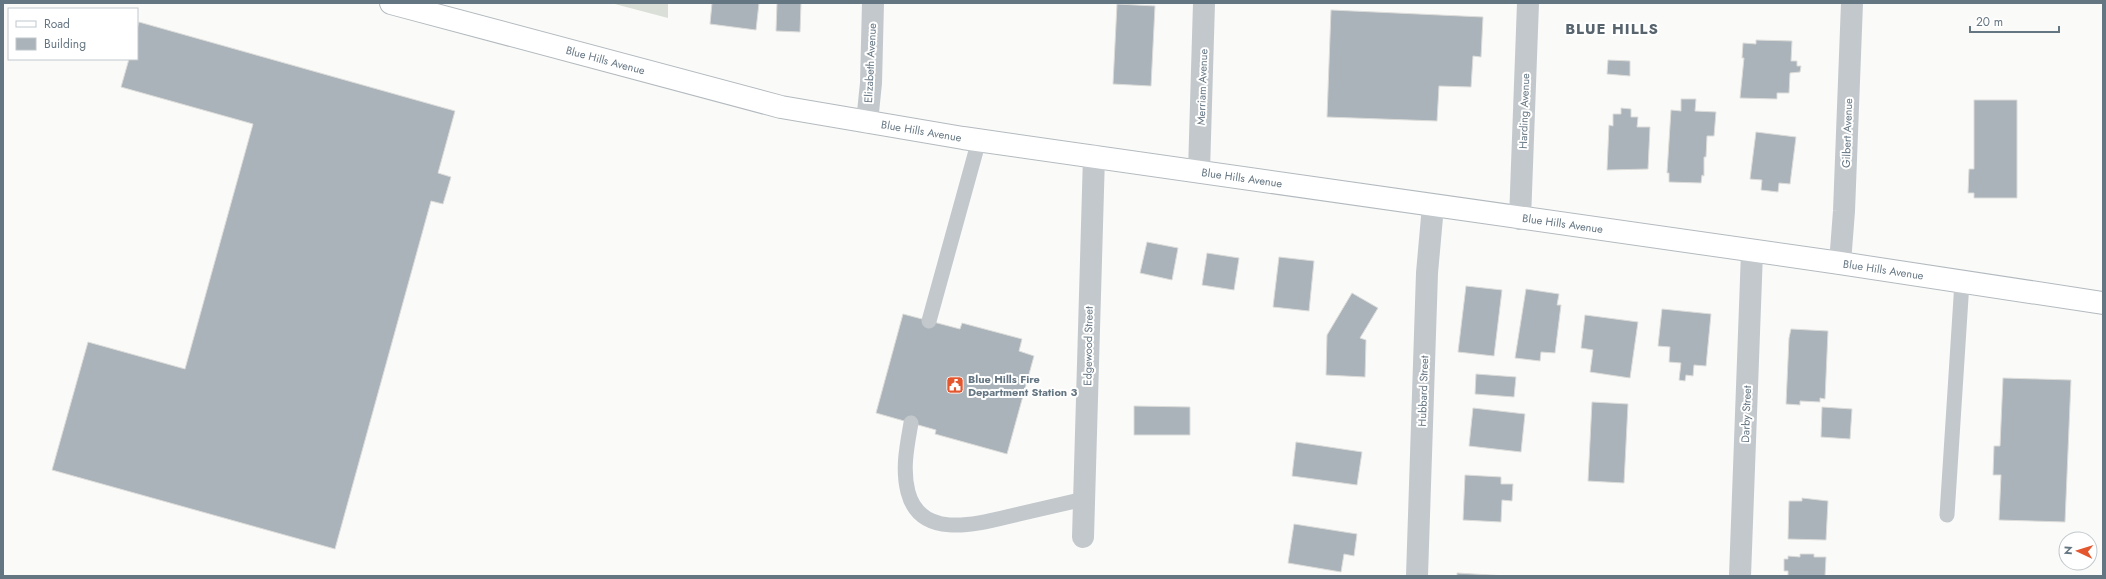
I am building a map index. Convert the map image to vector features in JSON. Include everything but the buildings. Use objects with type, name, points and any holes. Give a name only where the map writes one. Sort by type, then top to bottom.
[{"type":"main road","name":"Blue Hills Avenue","points":[[391,3],[780,107],[979,140],[2103,303]]},
{"type":"street","name":"Elizabeth Avenue","points":[[867,122],[871,83],[873,3]]},
{"type":"street","name":"Merriam Avenue","points":[[1198,171],[1204,3]]},
{"type":"street","name":"Harding Avenue","points":[[1520,219],[1528,3]]},
{"type":"street","name":"Gilbert Avenue","points":[[1840,264],[1844,211],[1852,3]]},
{"type":"street","name":"Edgewood Street","points":[[1083,537],[1094,156]]},
{"type":"street","name":"Hubbard Street","points":[[1417,576],[1427,273],[1433,206]]},
{"type":"street","name":"Darby Street","points":[[1740,576],[1752,252]]},
{"type":"lane","points":[[929,321],[979,140]]},
{"type":"lane","points":[[1947,515],[1962,282]]},
{"type":"lane","points":[[910,423],[905,460],[908,494],[914,506],[922,515],[932,521],[952,525],[975,524],[1084,499]]},
{"type":"shaded area","points":[[611,3],[668,3],[668,18]]},
{"type":"place","name":"Blue Hills Fire Department Station 3","points":[[955,385]]},
{"type":"district","name":"BLUE HILLS","points":[[1612,29]]}]
